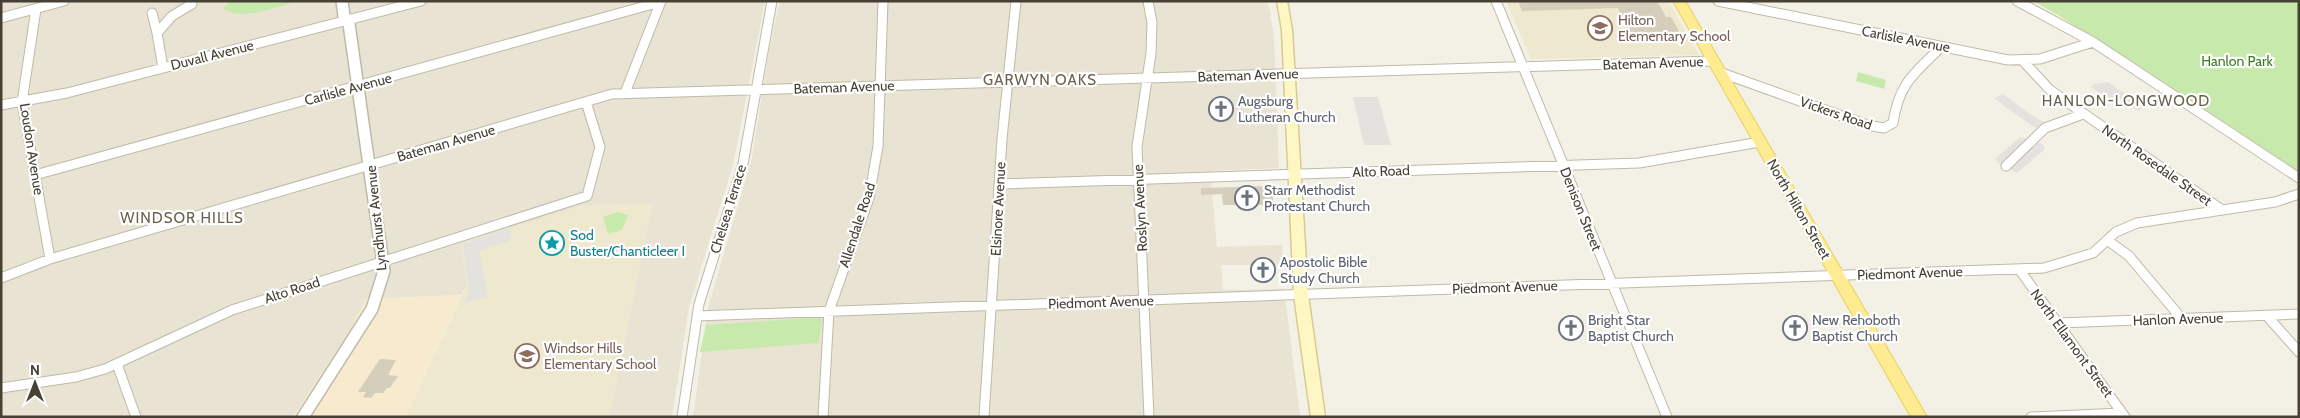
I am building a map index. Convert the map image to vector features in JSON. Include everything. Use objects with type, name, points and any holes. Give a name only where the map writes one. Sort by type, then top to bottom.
[{"type":"main road","points":[[1282,1],[1287,30],[1301,295],[1318,417]]},
{"type":"main road","name":"North Hilton Street","points":[[1678,1],[1919,417]]},
{"type":"street","points":[[1,18],[64,1]]},
{"type":"street","name":"Lyndhurst Avenue","points":[[303,417],[319,388],[371,309],[382,282],[384,260],[348,20],[344,16],[342,1]]},
{"type":"street","name":"Duvall Avenue","points":[[1,105],[22,102],[163,68],[421,1]]},
{"type":"street","name":"Chelsea Terrace","points":[[682,417],[697,316],[741,171],[772,1]]},
{"type":"street","name":"Allendale Road","points":[[823,417],[829,311],[869,198],[874,173],[880,126],[879,86],[883,1]]},
{"type":"street","name":"Elsinore Avenue","points":[[984,417],[993,305],[999,184],[1016,1]]},
{"type":"street","name":"Roslyn Avenue","points":[[1148,1],[1152,38],[1138,129],[1138,179],[1149,417]]},
{"type":"street","name":"Denison Street","points":[[1496,1],[1667,417]]},
{"type":"street","name":"Carlisle Avenue","points":[[1718,1],[1941,47],[2024,61],[2053,56],[2093,42]]},
{"type":"street","points":[[2017,1],[2093,42],[2299,178]]},
{"type":"street","points":[[625,93],[660,2]]},
{"type":"street","name":"Carlisle Avenue","points":[[36,175],[660,2]]},
{"type":"street","points":[[157,33],[172,16],[192,4]]},
{"type":"street","name":"Loudon Avenue","points":[[36,9],[22,102],[50,259]]},
{"type":"street","points":[[152,13],[163,68]]},
{"type":"street","name":"Vickers Road","points":[[1716,66],[1866,125],[1884,128],[1889,126],[1895,118],[1896,102],[1903,86],[1941,47]]},
{"type":"street","name":"North Rosedale Street","points":[[2024,61],[2040,82],[2222,210]]},
{"type":"street","name":"Bateman Avenue","points":[[1,278],[50,259],[612,94],[1523,67],[1716,66]]},
{"type":"street","name":"Alto Road","points":[[1,388],[85,373],[117,364],[205,320],[384,260],[586,196],[600,147],[586,102]]},
{"type":"street","points":[[2006,166],[2046,128],[2083,114]]},
{"type":"street","name":"Alto Road","points":[[999,184],[1651,162],[1760,142]]},
{"type":"street","name":"Piedmont Avenue","points":[[697,316],[2044,268],[2074,261],[2093,252],[2116,232],[2137,223],[2275,202],[2299,194]]},
{"type":"street","points":[[2107,240],[2129,256],[2182,319]]},
{"type":"street","name":"North Ellamont Street","points":[[2019,269],[2123,415]]},
{"type":"street","name":"Hanlon Avenue","points":[[2058,323],[2299,314]]},
{"type":"street","points":[[2267,316],[2299,352]]},
{"type":"street","points":[[117,364],[136,417]]},
{"type":"street","points":[[2031,417],[2123,415]]},
{"type":"shaded area","points":[[1,1],[765,1],[733,165],[689,307],[672,417],[609,417],[652,203],[461,244],[467,284],[461,295],[366,299],[350,330],[293,417],[1,417]]},
{"type":"shaded area","points":[[780,1],[1268,1],[1274,36],[1279,168],[1210,171],[1217,247],[1282,245],[1283,265],[1221,265],[1223,290],[1284,289],[1300,417],[693,417],[708,307],[752,158],[769,50]]},
{"type":"shaded area","name":"Hilton Elementary School","points":[[1506,1],[1668,1],[1699,55],[1531,59]]},
{"type":"shaded area","points":[[2108,82],[2143,106],[2142,109],[2138,111],[2121,99],[2112,102],[2091,87],[2094,84]]},
{"type":"shaded area","points":[[2003,94],[2045,123],[2035,128],[1996,100],[1995,98]]},
{"type":"shaded area","points":[[1353,97],[1378,97],[1391,145],[1364,145]]},
{"type":"shaded area","points":[[2020,137],[2042,144],[2045,149],[2017,173],[2001,166],[1995,159]]},
{"type":"shaded area","name":"Windsor Hills Elementary School","points":[[652,203],[609,417],[406,417],[467,284],[461,244],[583,205]]},
{"type":"shaded area","points":[[509,229],[512,240],[479,251],[488,296],[466,303],[469,291],[463,244]]},
{"type":"shaded area","points":[[461,295],[406,417],[293,417],[350,330],[366,299]]},
{"type":"green space","points":[[231,1],[296,1],[258,12],[238,14],[223,8]]},
{"type":"green space","name":"Hanlon Park","points":[[2033,1],[2299,1],[2299,173],[2058,15]]},
{"type":"green space","points":[[1858,72],[1886,80],[1884,89],[1856,81]]},
{"type":"green space","points":[[618,212],[628,215],[622,230],[608,234],[603,217]]},
{"type":"green space","points":[[822,317],[819,343],[700,352],[706,325]]},
{"type":"building","name":"Hilton Elementary School","points":[[1518,1],[1657,1],[1666,17],[1671,17],[1680,33],[1630,33],[1618,8],[1522,11]]},
{"type":"building","name":"Starr Methodist Protestant Church","points":[[1271,186],[1274,205],[1223,205],[1222,194],[1201,195],[1201,188]]},
{"type":"building","points":[[380,359],[396,360],[388,375],[398,376],[390,388],[387,388],[383,393],[375,393],[371,398],[363,397],[366,392],[358,392]]},
{"type":"place","name":"Hilton Elementary School","points":[[1600,28]]},
{"type":"place","name":"Augsburg Lutheran Church","points":[[1221,109]]},
{"type":"place","name":"Starr Methodist Protestant Church","points":[[1247,198]]},
{"type":"place","name":"Sod Buster/Chanticleer I","points":[[552,243]]},
{"type":"place","name":"Apostolic Bible Study Church","points":[[1263,270]]},
{"type":"place","name":"Bright Star Baptist Church","points":[[1571,328]]},
{"type":"place","name":"New Rehoboth Baptist Church","points":[[1795,328]]},
{"type":"place","name":"Windsor Hills Elementary School","points":[[527,356]]},
{"type":"district","name":"GARWYN OAKS","points":[[1040,80]]},
{"type":"district","name":"HANLON-LONGWOOD","points":[[2126,101]]},
{"type":"district","name":"WINDSOR HILLS","points":[[182,218]]}]
